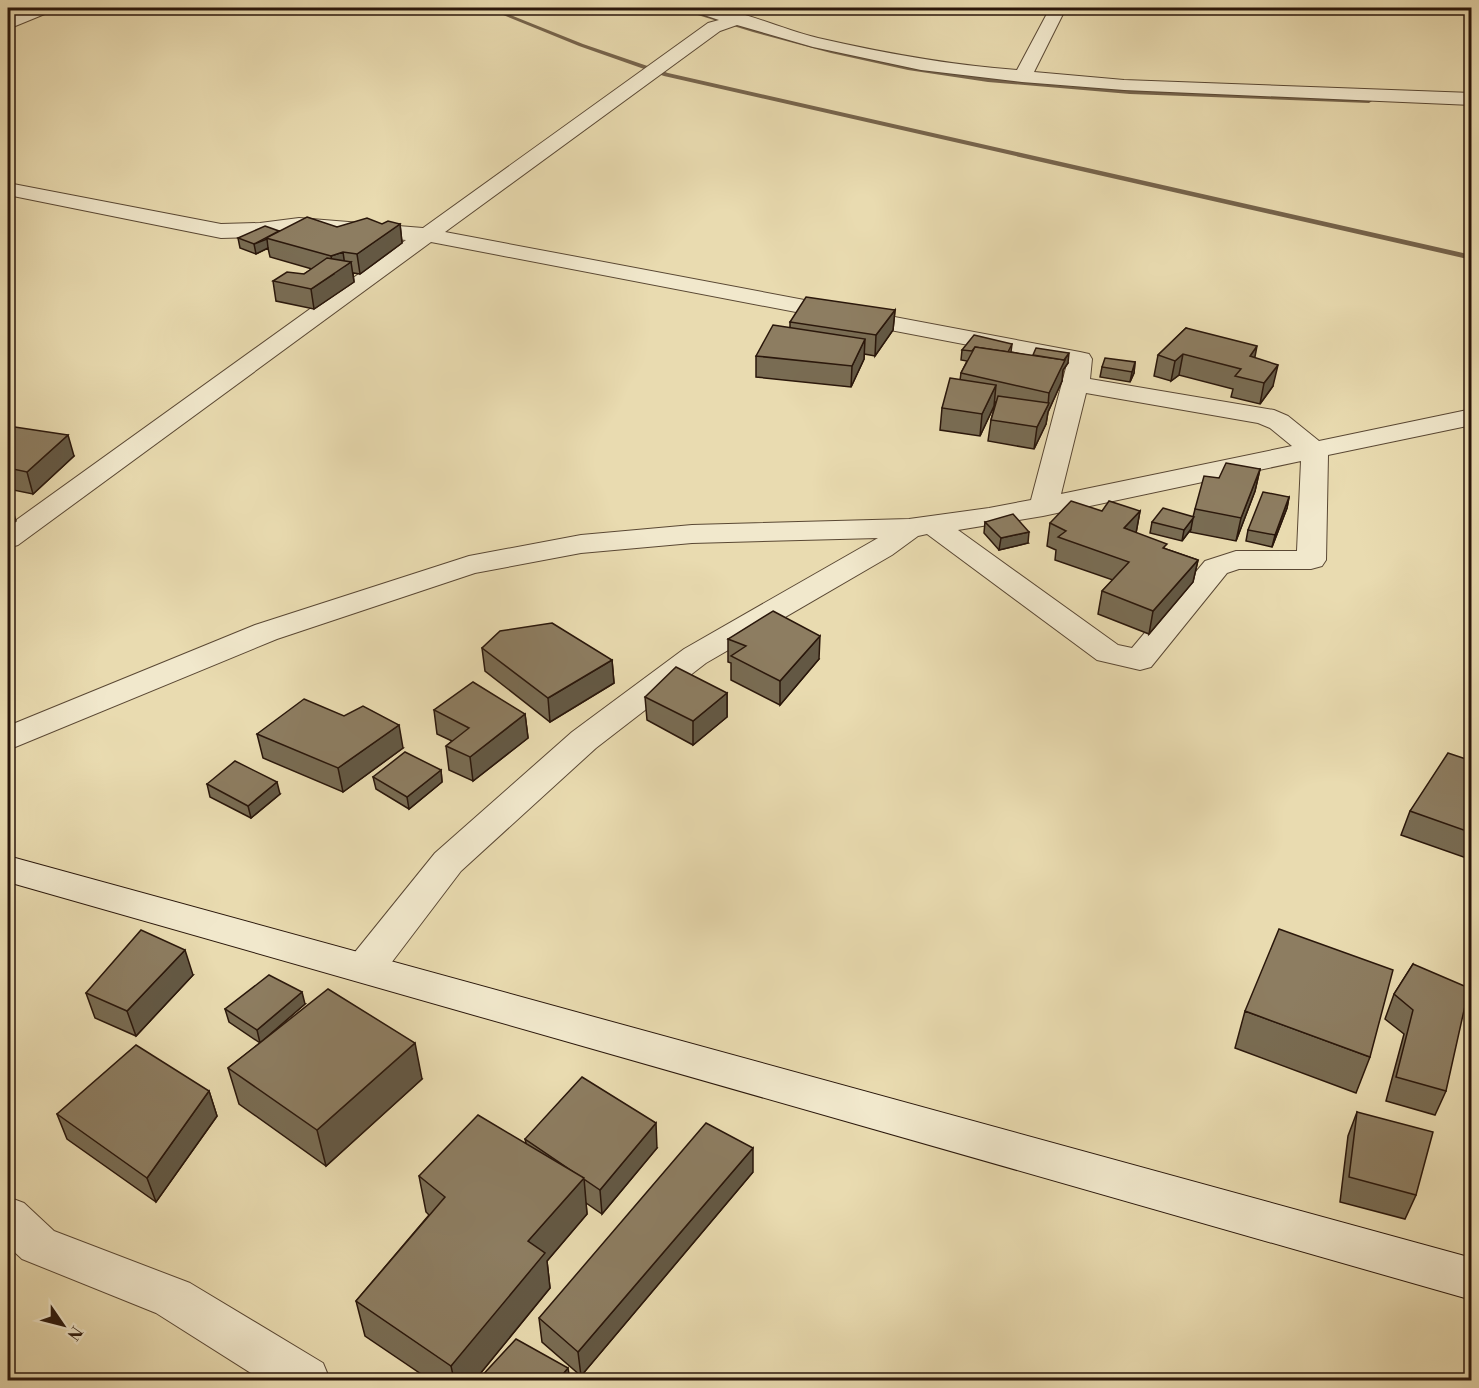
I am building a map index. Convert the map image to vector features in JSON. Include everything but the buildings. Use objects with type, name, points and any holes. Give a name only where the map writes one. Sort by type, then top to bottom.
[{"type":"street","points":[[8,24],[46,8]]},
{"type":"street","points":[[698,8],[813,42],[921,65],[1022,77],[1124,85],[1472,99]]},
{"type":"street","points":[[1022,77],[1058,8]]},
{"type":"street","points":[[8,539],[714,27],[734,20]]},
{"type":"street","points":[[8,189],[221,231],[260,230],[299,224],[427,235],[1080,359],[1076,384],[1043,507]]},
{"type":"street","points":[[1076,384],[1265,416],[1279,422],[1315,451]]},
{"type":"street","points":[[8,739],[266,632],[469,565],[581,544],[692,534],[921,526],[1043,507],[1467,420]]},
{"type":"street","points":[[921,526],[1108,653],[1140,660],[1216,567],[1236,560],[1311,560],[1315,451]]},
{"type":"street","points":[[365,968],[447,862],[584,740],[695,656],[921,526]]},
{"type":"street","points":[[8,869],[1472,1279]]},
{"type":"street","points":[[8,1217],[38,1245],[173,1298],[305,1380]]},
{"type":"waterway","points":[[489,8],[581,45],[666,75],[1472,258]]},
{"type":"waterway","points":[[678,8],[831,51],[908,68],[988,80],[1130,92],[1369,101]]}]
